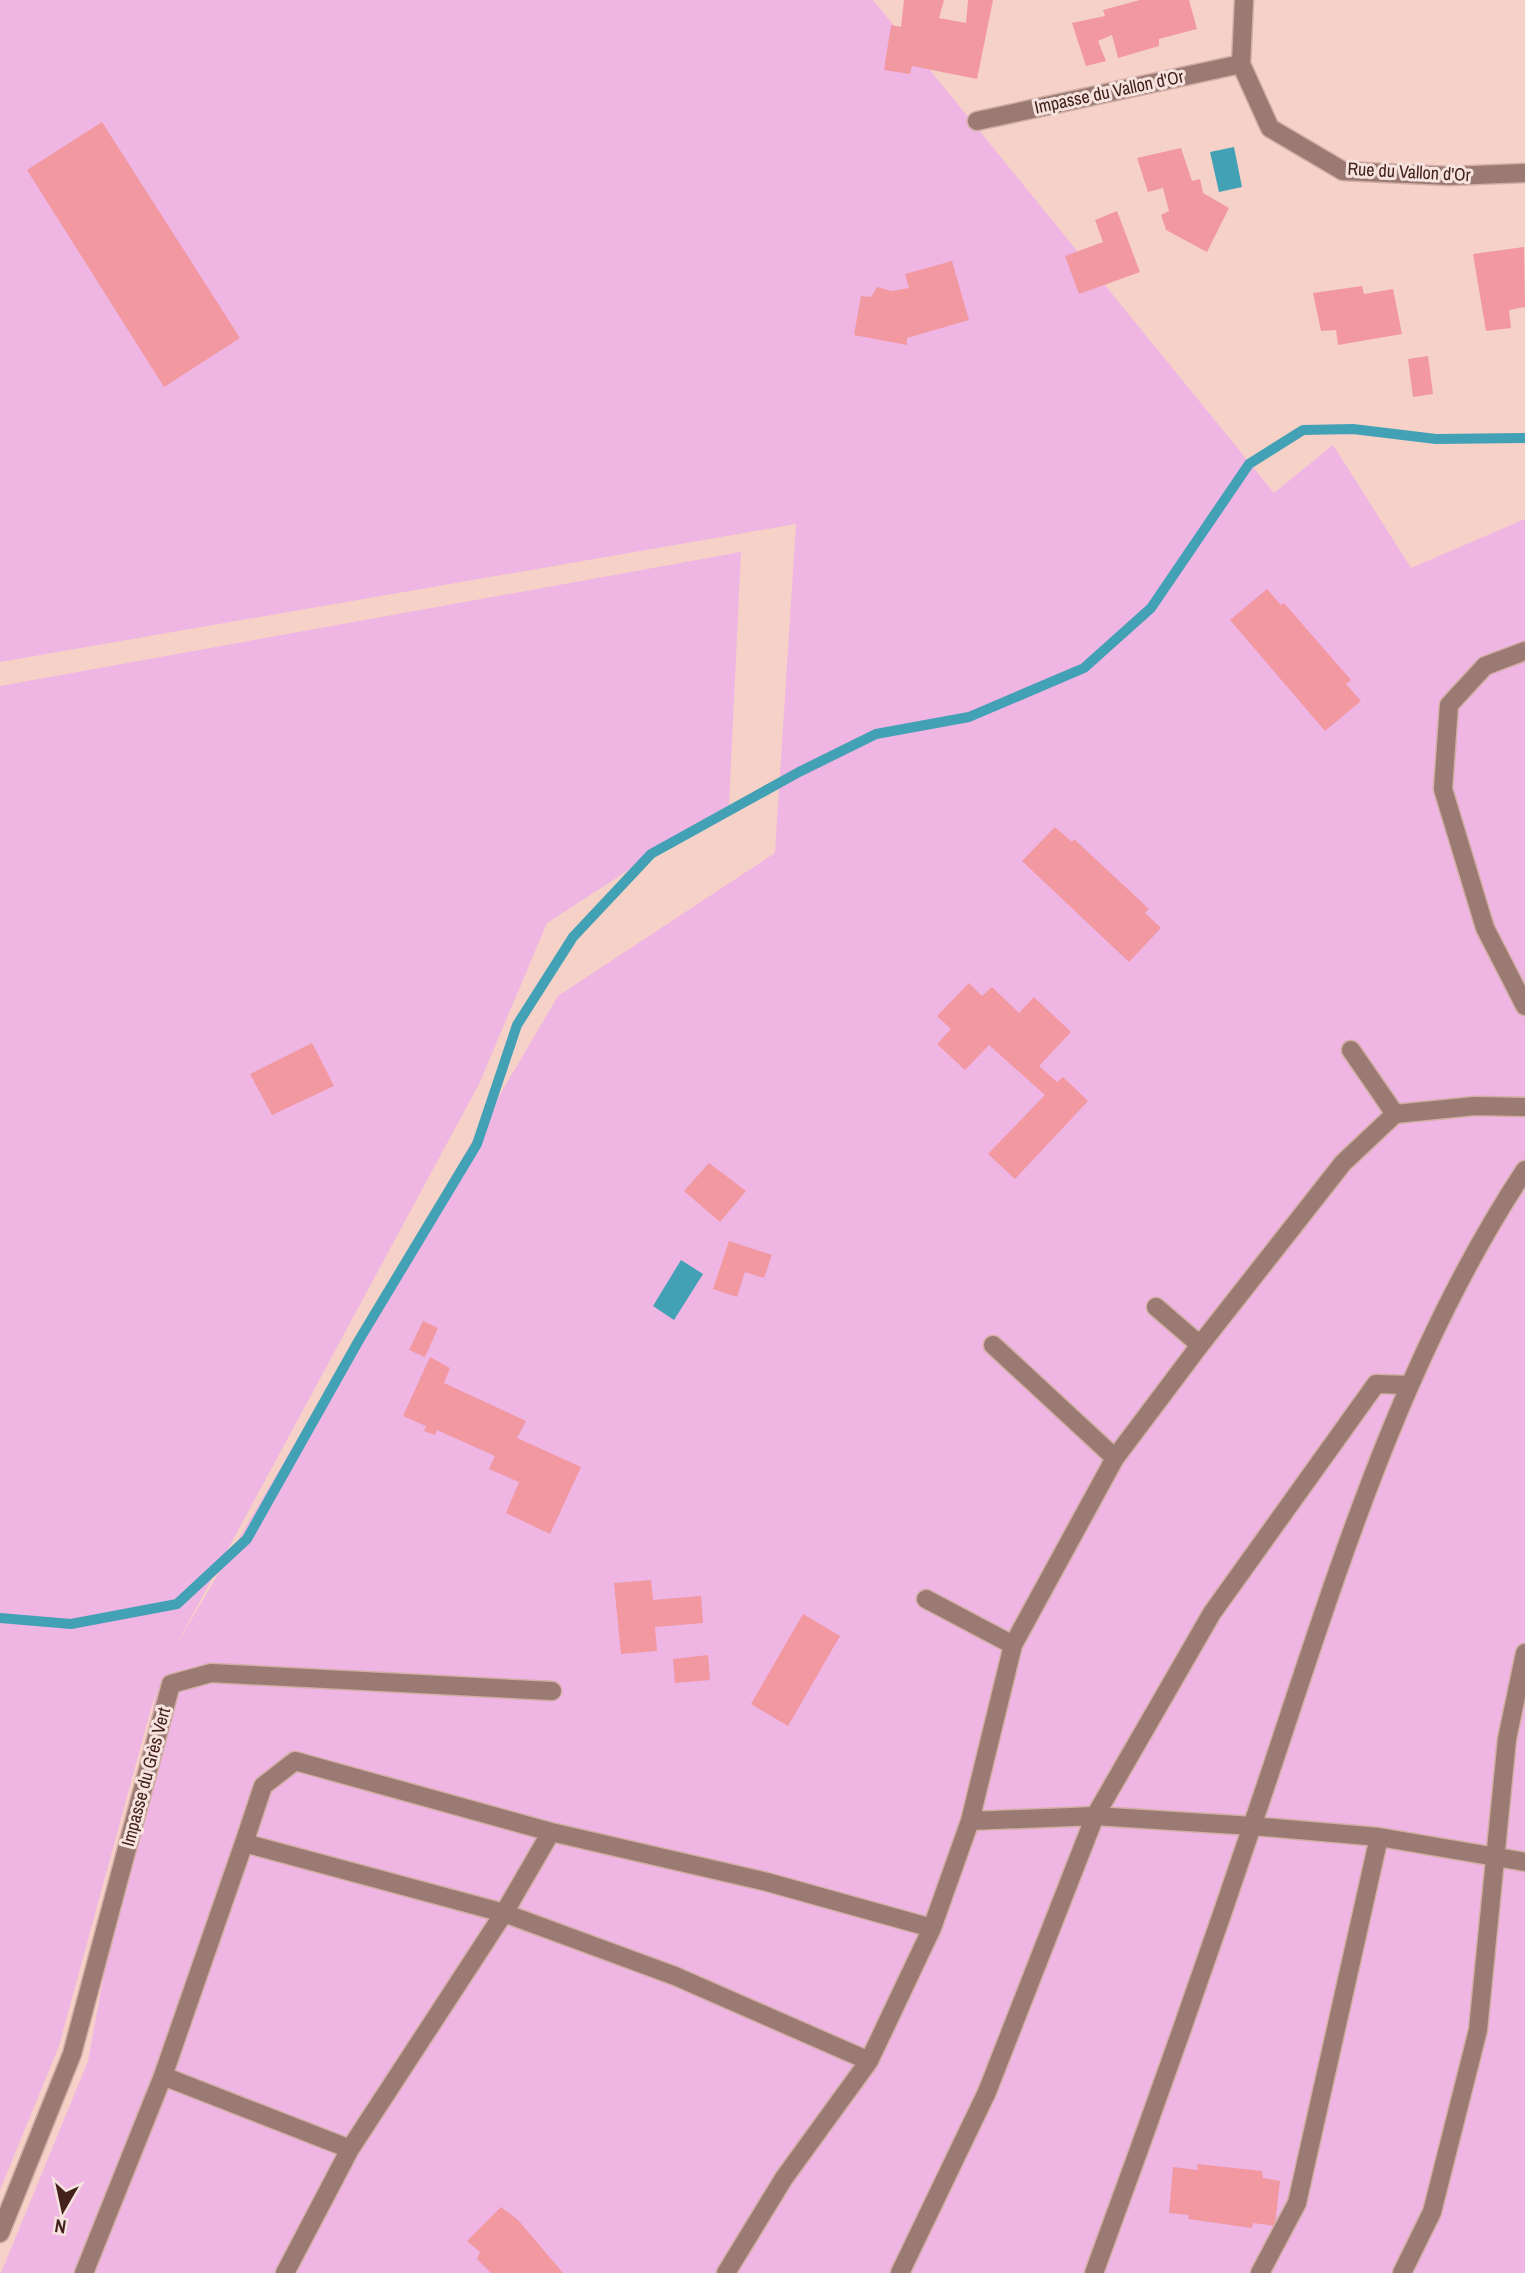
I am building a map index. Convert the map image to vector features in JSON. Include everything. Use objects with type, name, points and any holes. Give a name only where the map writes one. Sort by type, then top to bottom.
[{"type":"street","name":"Rue du Vallon d'Or","points":[[1244,0],[1241,64],[1270,128],[1343,171],[1449,176],[1525,173]]},
{"type":"street","name":"Impasse du Vallon d'Or","points":[[977,121],[1241,64]]},
{"type":"street","points":[[1525,651],[1485,666],[1449,705],[1443,789],[1485,928],[1525,1006]]},
{"type":"street","points":[[1351,1050],[1395,1114]]},
{"type":"street","points":[[726,2273],[784,2179],[869,2061],[932,1928],[970,1821],[1013,1645],[1115,1458],[1343,1163],[1395,1114],[1475,1106],[1525,1107]]},
{"type":"street","points":[[1094,2273],[1170,2068],[1321,1619],[1409,1385],[1486,1228],[1525,1170]]},
{"type":"street","points":[[1156,1307],[1200,1345]]},
{"type":"street","points":[[993,1345],[1115,1458]]},
{"type":"street","points":[[900,2273],[987,2092],[1095,1816],[1212,1613],[1376,1384],[1409,1385]]},
{"type":"street","points":[[926,1600],[1013,1645]]},
{"type":"street","points":[[1402,2273],[1432,2212],[1478,2030],[1507,1739],[1525,1653]]},
{"type":"street","name":"Impasse du Grès Vert","points":[[0,2233],[72,2054],[171,1684],[211,1673],[552,1691]]},
{"type":"street","points":[[84,2273],[163,2076],[262,1786],[295,1761],[551,1832],[767,1882],[932,1928]]},
{"type":"street","points":[[970,1821],[1095,1816],[1252,1826],[1379,1837],[1525,1862]]},
{"type":"street","points":[[285,2273],[350,2149],[504,1913],[551,1832]]},
{"type":"street","points":[[1260,2273],[1297,2203],[1379,1837]]},
{"type":"street","points":[[244,1843],[504,1913],[675,1976],[869,2061]]},
{"type":"street","points":[[163,2076],[350,2149]]},
{"type":"shaded area","points":[[0,0],[873,0],[1274,493],[1333,445],[1411,568],[1525,519],[1525,2273],[1,2273],[88,2061],[157,1687],[59,2046],[0,2190],[0,686],[741,552],[729,805],[547,923],[479,1084],[174,1649],[558,996],[775,853],[796,524],[0,662]]},
{"type":"water","points":[[1234,147],[1242,187],[1219,192],[1210,152]]},
{"type":"water","points":[[681,1260],[703,1274],[674,1320],[653,1306]]},
{"type":"building","points":[[904,0],[944,0],[939,18],[966,23],[968,0],[993,0],[977,79],[912,66],[910,74],[884,70],[891,25],[901,27]]},
{"type":"building","points":[[1140,0],[1189,0],[1197,29],[1159,39],[1159,46],[1118,58],[1112,35],[1098,41],[1106,61],[1086,66],[1072,23],[1105,16],[1103,10]]},
{"type":"building","points":[[102,122],[240,338],[164,387],[27,170]]},
{"type":"building","points":[[1181,148],[1192,181],[1200,179],[1203,193],[1229,208],[1207,252],[1166,230],[1161,215],[1169,211],[1163,188],[1148,192],[1137,158]]},
{"type":"building","points":[[1117,211],[1140,272],[1079,294],[1065,256],[1103,242],[1095,220]]},
{"type":"building","points":[[1524,247],[1525,307],[1509,310],[1511,328],[1486,331],[1473,254]]},
{"type":"building","points":[[952,261],[969,320],[907,338],[907,345],[854,335],[861,296],[871,297],[877,287],[892,291],[909,288],[905,274]]},
{"type":"building","points":[[1362,286],[1364,294],[1393,289],[1402,334],[1338,345],[1336,330],[1321,331],[1313,293]]},
{"type":"building","points":[[1428,356],[1433,394],[1413,397],[1408,359]]},
{"type":"building","points":[[1267,589],[1281,605],[1284,603],[1351,680],[1346,684],[1361,701],[1325,731],[1230,620]]},
{"type":"building","points":[[1055,827],[1072,842],[1074,839],[1149,909],[1145,913],[1161,928],[1129,962],[1022,861]]},
{"type":"building","points":[[969,983],[982,996],[992,987],[1019,1013],[1034,997],[1071,1032],[1039,1066],[1057,1082],[1063,1077],[1088,1101],[1015,1179],[988,1154],[1045,1095],[989,1045],[965,1070],[937,1044],[951,1029],[937,1016]]},
{"type":"building","points":[[312,1043],[334,1086],[272,1115],[250,1074]]},
{"type":"building","points":[[709,1163],[746,1191],[720,1222],[684,1191]]},
{"type":"building","points":[[729,1241],[772,1255],[764,1278],[745,1272],[737,1297],[713,1289]]},
{"type":"building","points":[[423,1321],[438,1328],[425,1357],[409,1350]]},
{"type":"building","points":[[430,1357],[450,1368],[444,1383],[526,1421],[517,1438],[581,1467],[550,1534],[506,1513],[519,1482],[489,1469],[495,1456],[437,1430],[435,1435],[424,1431],[426,1426],[403,1416]]},
{"type":"building","points":[[651,1580],[653,1600],[701,1596],[703,1623],[655,1627],[657,1651],[621,1654],[614,1583]]},
{"type":"building","points":[[803,1614],[840,1636],[788,1726],[751,1704]]},
{"type":"building","points":[[708,1655],[710,1680],[675,1683],[673,1659]]},
{"type":"building","points":[[1197,2164],[1262,2171],[1263,2178],[1280,2181],[1275,2226],[1253,2223],[1252,2228],[1188,2219],[1189,2215],[1169,2213],[1173,2167],[1198,2170]]},
{"type":"building","points":[[501,2207],[518,2220],[563,2273],[491,2273],[477,2259],[480,2252],[467,2241]]},
{"type":"waterway","points":[[0,1618],[71,1624],[177,1604],[247,1539],[359,1340],[477,1144],[517,1025],[573,937],[651,854],[799,772],[876,734],[969,717],[1084,668],[1151,608],[1249,464],[1303,430],[1353,429],[1436,439],[1525,438]]}]
